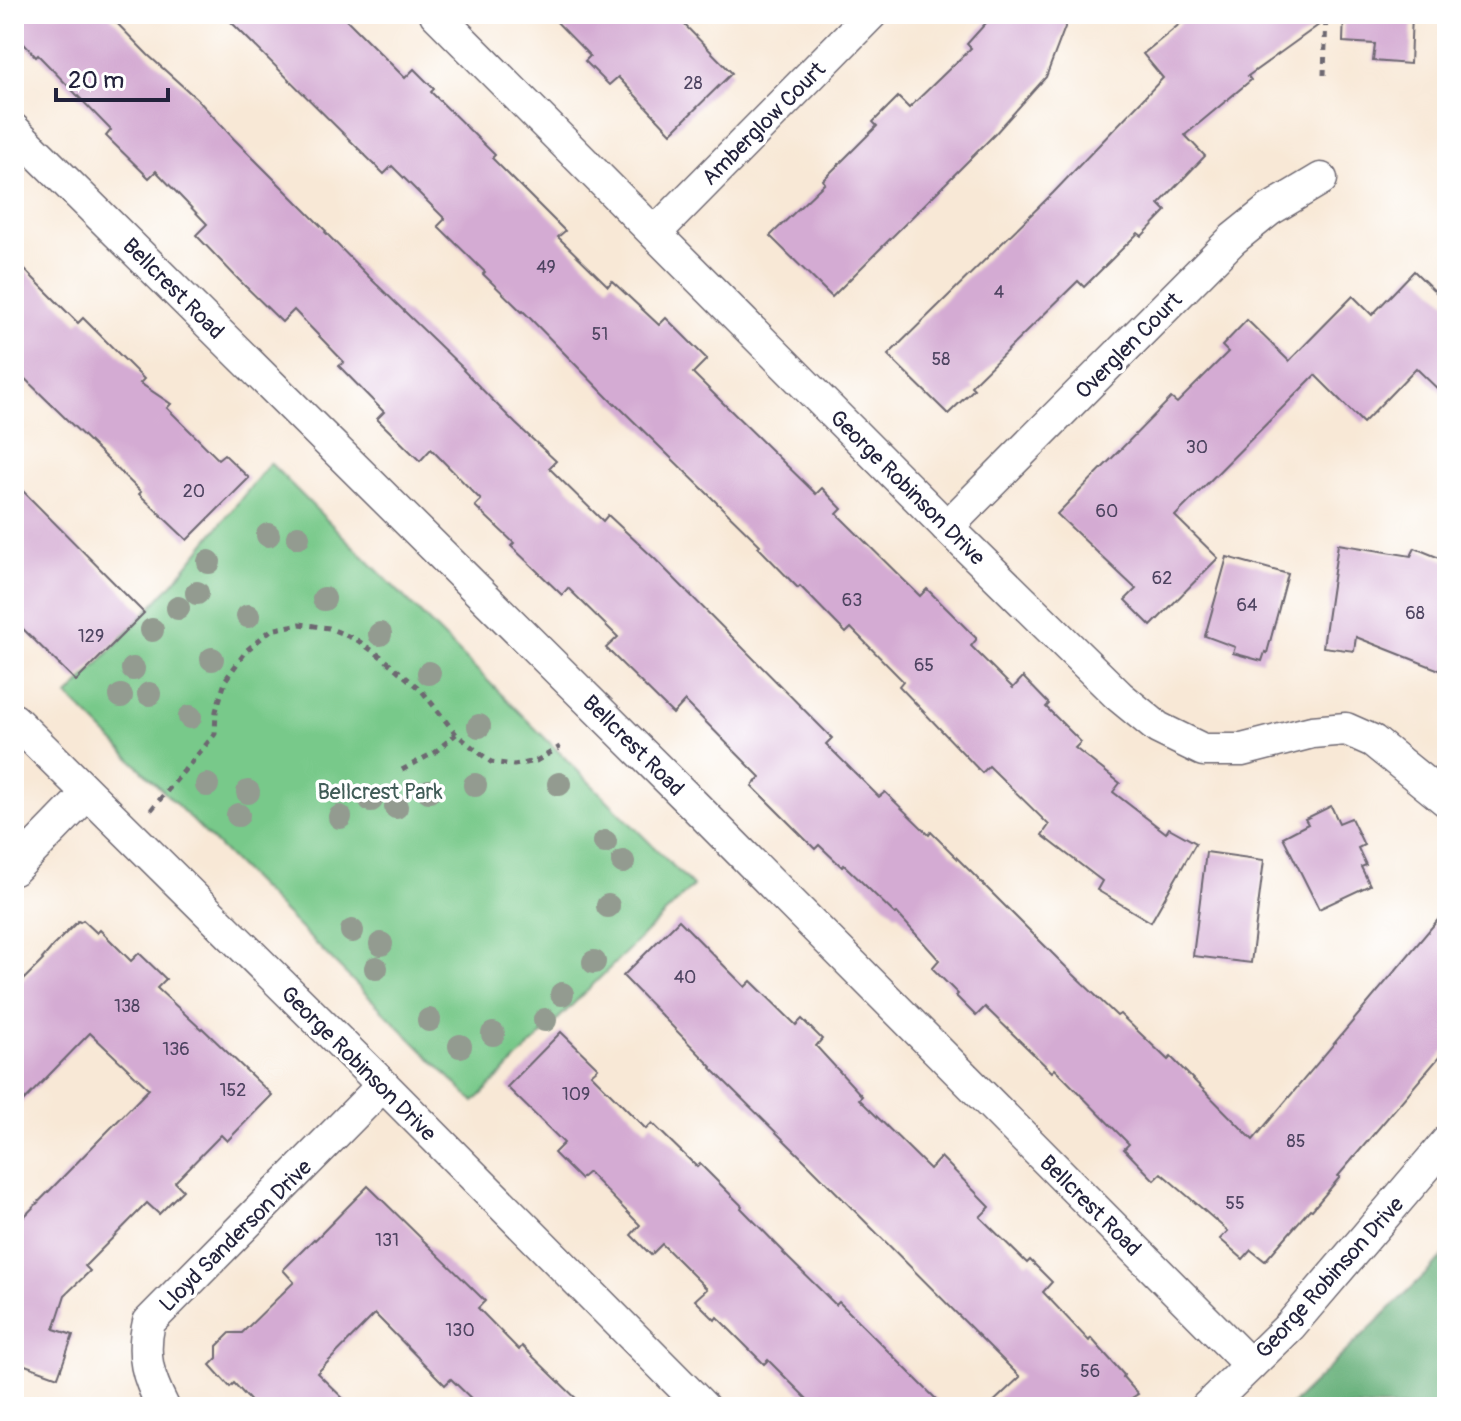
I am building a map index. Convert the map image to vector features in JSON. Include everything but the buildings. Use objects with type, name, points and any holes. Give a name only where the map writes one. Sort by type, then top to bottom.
[{"type":"street","name":"George Robinson Drive","points":[[436,14],[947,527],[1119,696],[1158,728],[1203,750],[1242,750],[1312,732],[1346,729],[1373,741],[1447,801]]},
{"type":"street","name":"Amberglow Court","points":[[655,233],[871,14]]},
{"type":"street","name":"Bellcrest Road","points":[[14,130],[620,730],[1250,1365]]},
{"type":"street","name":"Overglen Court","points":[[947,527],[1233,239],[1269,210],[1321,179]]},
{"type":"street","name":"George Robinson Drive","points":[[14,720],[703,1407]]},
{"type":"street","points":[[14,869],[87,794]]},
{"type":"street","name":"Lloyd Sanderson Drive","points":[[163,1407],[149,1380],[145,1340],[149,1322],[383,1085]]},
{"type":"street","name":"George Robinson Drive","points":[[1207,1407],[1299,1315],[1447,1142]]},
{"type":"path","points":[[1324,75],[1326,14]]},
{"type":"path","points":[[163,797],[215,734],[216,711],[226,679],[247,650],[271,630],[300,624],[329,628],[357,640],[383,658],[422,691],[456,734],[491,762],[514,765],[536,761],[560,747]]},
{"type":"path","points":[[402,770],[435,752],[456,734]]},
{"type":"green space","name":"Bellcrest Park","points":[[270,463],[693,886],[474,1102],[68,696],[173,583]]},
{"type":"green space","points":[[1447,1253],[1447,1407],[1289,1407]]}]
